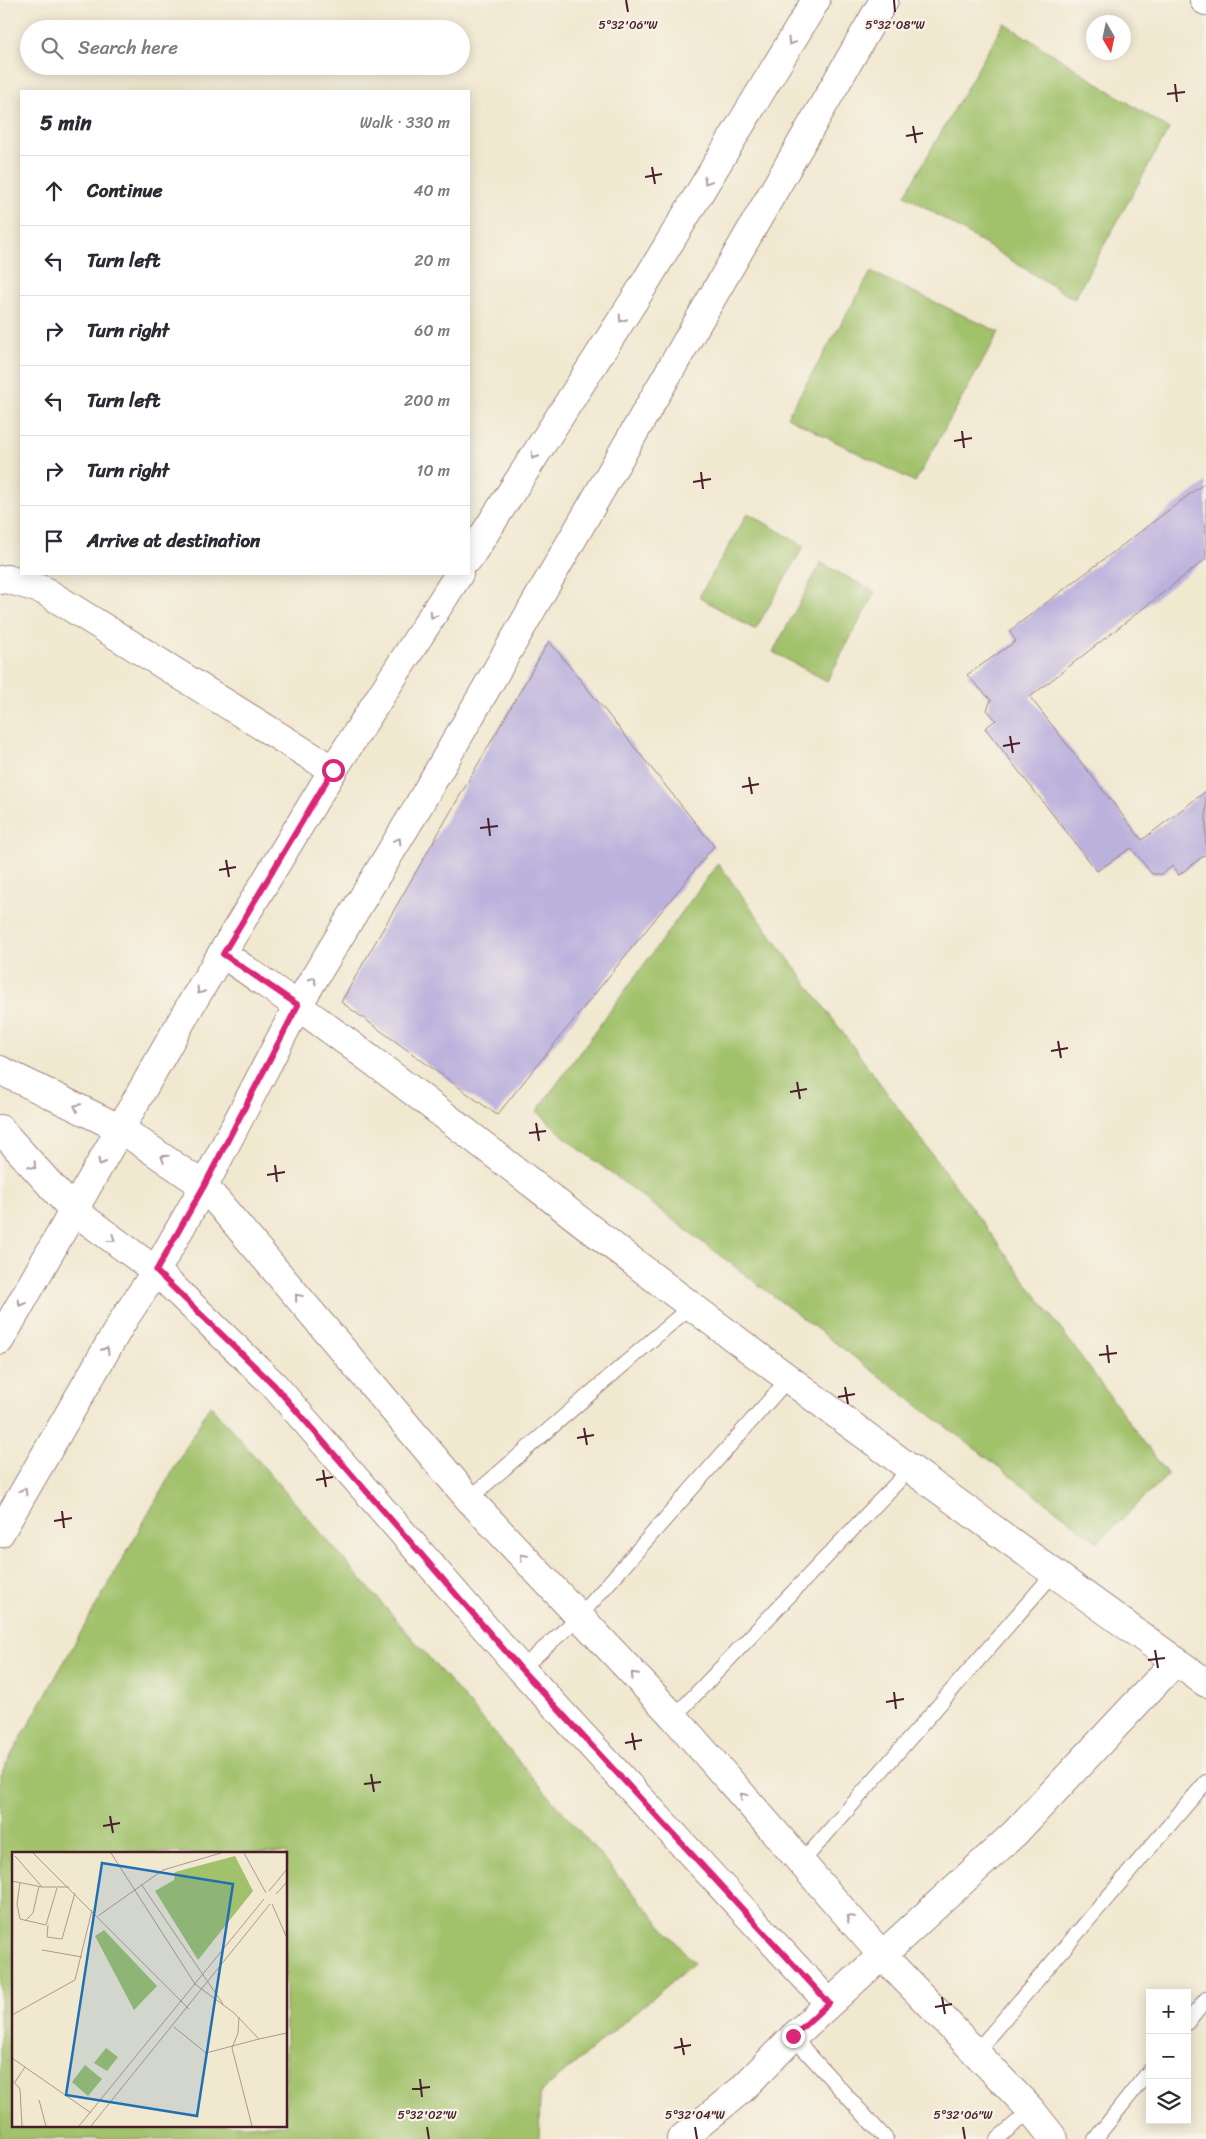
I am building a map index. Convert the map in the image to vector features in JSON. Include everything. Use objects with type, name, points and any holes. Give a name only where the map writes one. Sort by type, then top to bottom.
[{"type":"street","points":[[470,556],[642,288],[816,0]]},
{"type":"street","points":[[0,1533],[124,1319],[156,1271],[204,1186],[298,1005],[413,815],[884,0]]},
{"type":"street","points":[[0,1340],[190,1006],[333,770],[458,575]]},
{"type":"street","points":[[0,580],[6,579],[44,590],[333,770]]},
{"type":"street","points":[[223,954],[298,1005],[691,1306],[910,1469],[1206,1683]]},
{"type":"street","points":[[0,1070],[121,1129],[204,1186],[469,1499],[674,1717],[882,1955],[1031,2110],[1054,2139]]},
{"type":"street","points":[[0,1130],[73,1210],[156,1271],[274,1385],[521,1669],[829,2003]]},
{"type":"street","points":[[682,2139],[741,2090],[793,2036],[1015,1833],[1176,1661]]},
{"type":"lane","points":[[469,1499],[691,1306]]},
{"type":"lane","points":[[521,1669],[579,1617],[789,1378]]},
{"type":"lane","points":[[674,1717],[910,1469]]},
{"type":"lane","points":[[802,1862],[1054,1573]]},
{"type":"lane","points":[[975,2053],[1206,1782]]},
{"type":"lane","points":[[1191,2017],[1206,1999]]},
{"type":"lane","points":[[793,2036],[886,2139]]},
{"type":"lane","points":[[1095,2139],[1146,2075]]},
{"type":"lane","points":[[997,2139],[1031,2110]]},
{"type":"green space","points":[[1004,23],[1169,129],[1074,299],[905,195]]},
{"type":"green space","points":[[871,272],[999,332],[915,482],[787,417]]},
{"type":"green space","points":[[748,513],[804,546],[755,630],[699,597]]},
{"type":"green space","points":[[821,563],[875,592],[827,681],[773,652]]},
{"type":"green space","points":[[718,863],[1168,1475],[1098,1542],[569,1141],[537,1111]]},
{"type":"green space","points":[[210,1405],[694,1963],[540,2093],[539,2139],[0,2139],[0,1775]]},
{"type":"building","points":[[1206,482],[1206,559],[1030,697],[1142,840],[1206,791],[1206,854],[1179,875],[1172,866],[1162,874],[1152,874],[1131,848],[1097,871],[985,728],[996,720],[987,710],[991,700],[967,675],[1016,641],[1009,631]]},
{"type":"building","points":[[549,641],[714,846],[497,1115],[341,1002]]},
{"type":"route","points":[[333,770],[223,954],[298,1005],[204,1186],[156,1271],[274,1385],[521,1669],[829,2003],[793,2036]]}]
